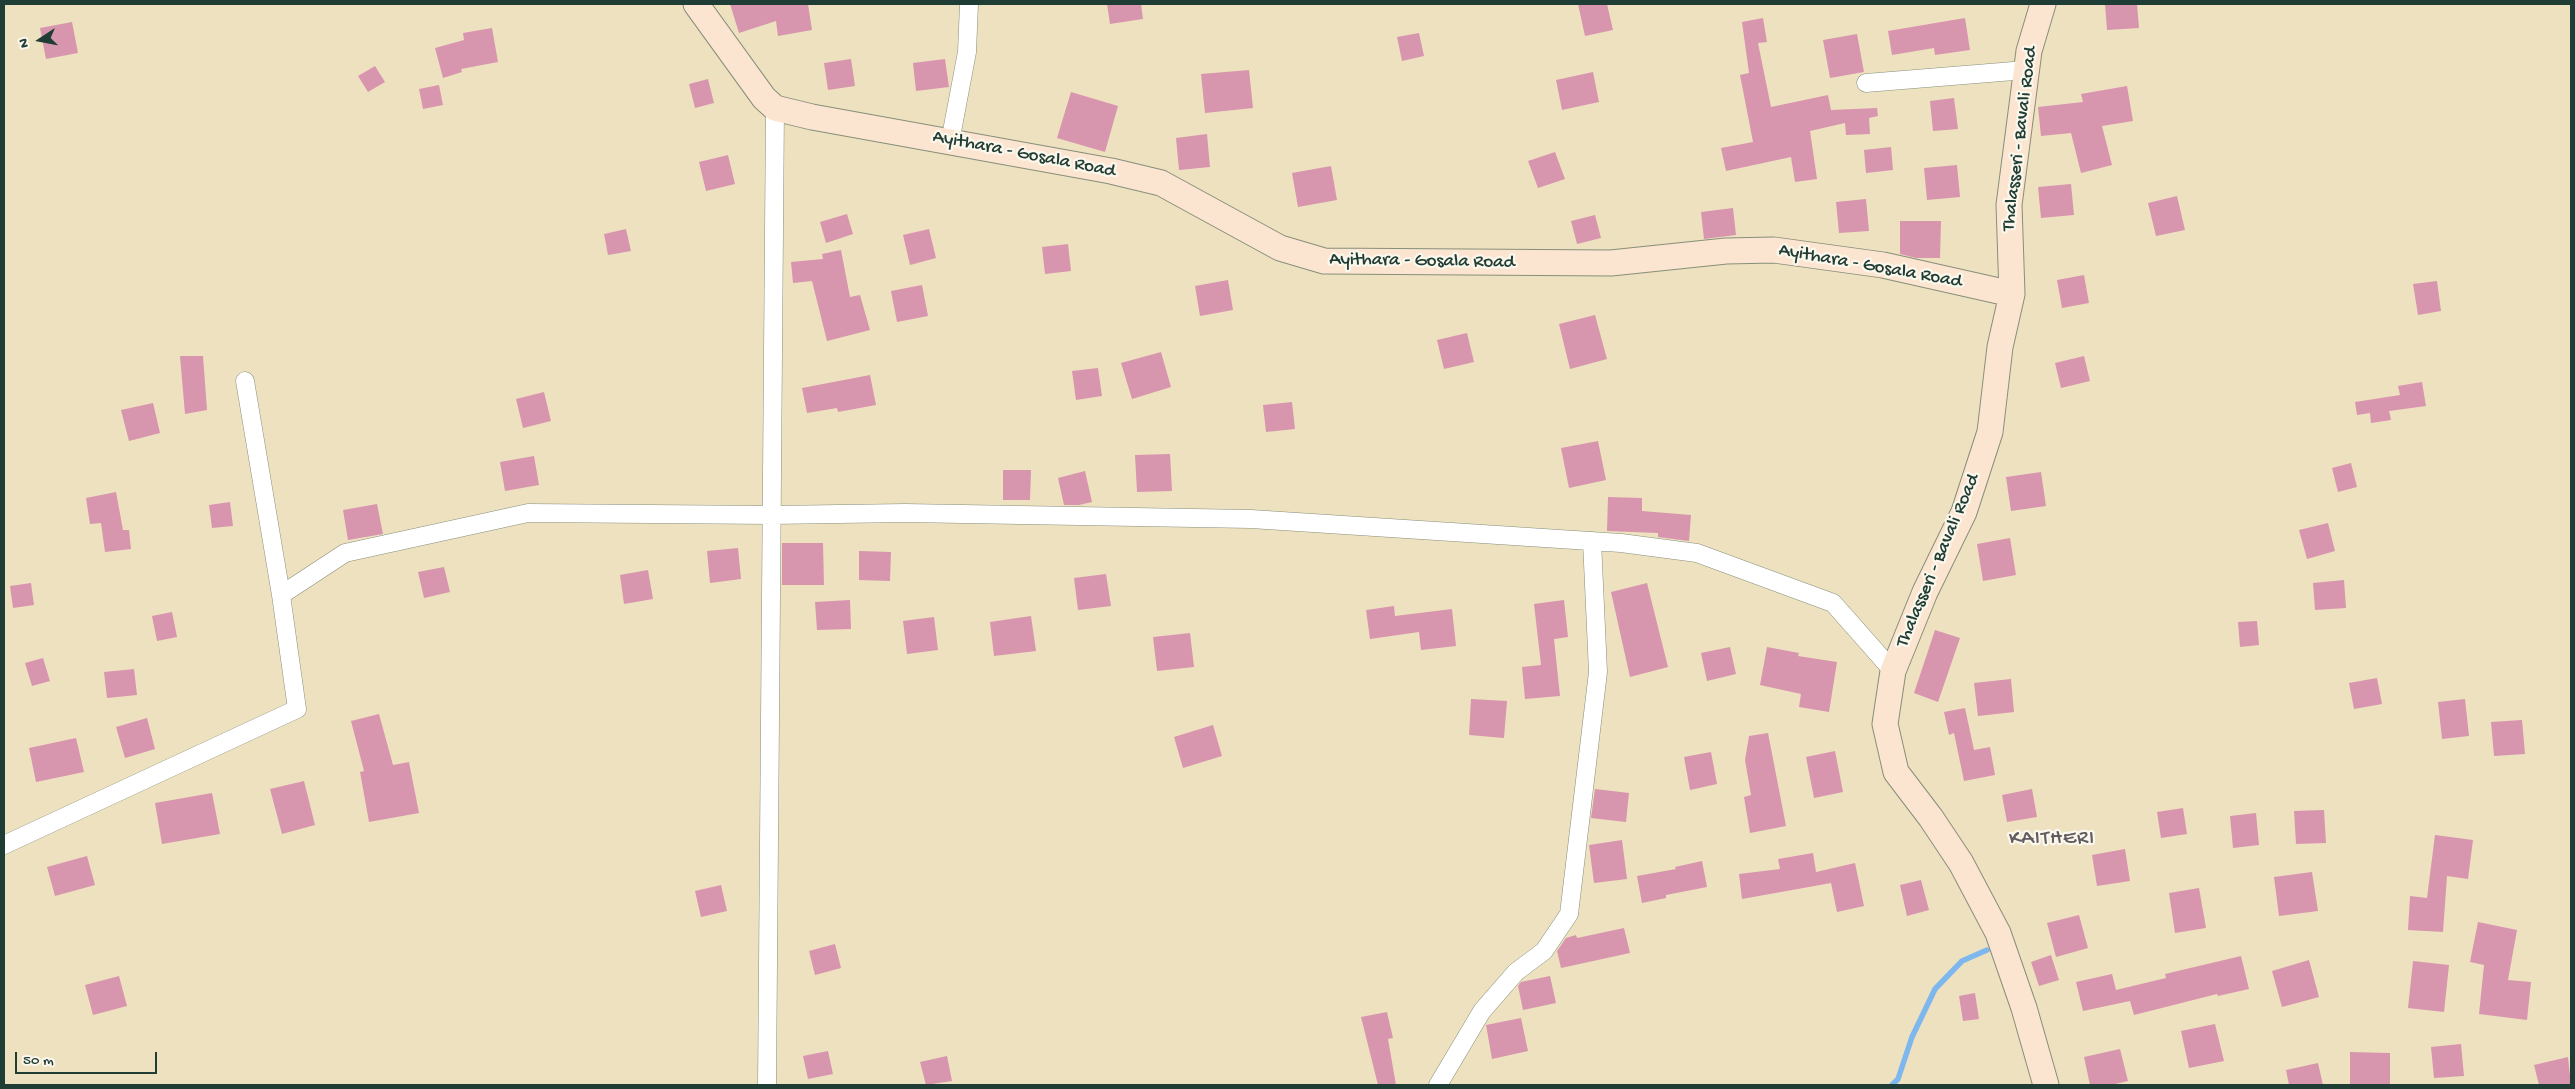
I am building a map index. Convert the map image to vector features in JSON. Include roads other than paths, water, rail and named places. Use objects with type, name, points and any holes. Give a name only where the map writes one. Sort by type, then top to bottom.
[{"type":"main road","points":[[696,4],[764,98],[775,108]]},
{"type":"main road","name":"Thalasseri - Bavali Road","points":[[2043,4],[2029,51],[2009,205],[2012,294],[2000,348],[1990,432],[1964,512],[1925,592],[1893,671],[1885,724],[1896,772],[1931,818],[1961,863],[1998,933],[2024,1008],[2046,1085]]},
{"type":"main road","name":"Ayithara - Gosala Road","points":[[775,108],[1111,171],[1161,183],[1280,248],[1324,261],[1611,264],[1726,250],[1774,250],[1883,265],[2012,294]]},
{"type":"street","points":[[950,142],[967,52],[969,4]]},
{"type":"street","points":[[1866,83],[2026,70]]},
{"type":"street","points":[[767,1085],[775,108]]},
{"type":"street","points":[[4,845],[297,709],[281,595],[245,381]]},
{"type":"street","points":[[281,595],[345,553],[528,512],[772,514],[905,512],[1251,519],[1592,541],[1697,552],[1833,603],[1893,671]]},
{"type":"street","points":[[1438,1085],[1482,1011],[1516,972],[1544,951],[1569,914],[1598,672],[1592,541]]},
{"type":"waterway","points":[[1892,1085],[1898,1079],[1912,1037],[1935,989],[1962,961],[1987,950]]},
{"type":"district","name":"KAITHERI","points":[[2052,840]]}]
